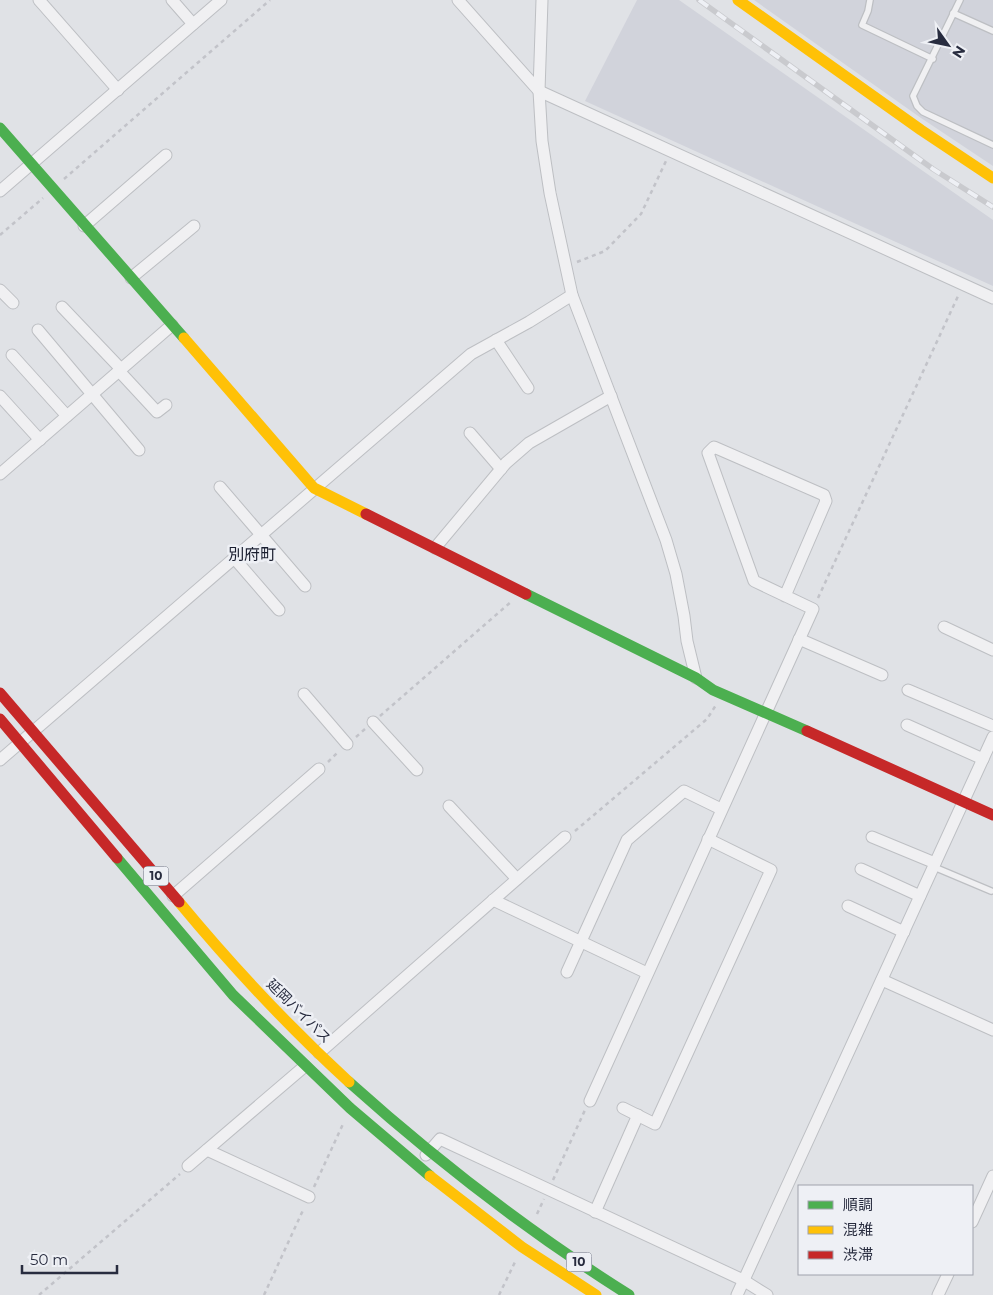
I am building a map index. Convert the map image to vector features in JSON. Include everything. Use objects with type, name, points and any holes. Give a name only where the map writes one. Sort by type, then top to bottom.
[{"type":"main road","points":[[738,0],[921,130],[993,178]]},
{"type":"main road","points":[[0,128],[314,488],[696,678],[713,690],[766,712],[993,816]]},
{"type":"main road","name":"延岡バイパス","points":[[0,693],[245,979],[319,1053],[428,1152],[462,1180],[530,1229],[629,1295]]},
{"type":"main road","name":"10","points":[[0,719],[234,995],[305,1066],[417,1166],[522,1247],[596,1295]]},
{"type":"street","points":[[39,0],[118,90]]},
{"type":"street","points":[[172,0],[193,24]]},
{"type":"street","points":[[0,191],[221,0]]},
{"type":"street","points":[[458,0],[539,91],[993,298]]},
{"type":"street","points":[[542,0],[539,91],[542,141],[550,193],[572,295],[668,549],[676,574],[684,616],[686,641],[696,678]]},
{"type":"street","points":[[84,226],[166,155]]},
{"type":"street","points":[[131,278],[194,226]]},
{"type":"street","points":[[0,290],[12,303]]},
{"type":"street","points":[[0,760],[471,354],[529,322],[572,295]]},
{"type":"street","points":[[62,307],[156,412],[166,405]]},
{"type":"street","points":[[0,474],[172,325]]},
{"type":"street","points":[[38,330],[139,450]]},
{"type":"street","points":[[496,340],[528,388]]},
{"type":"street","points":[[12,355],[67,416]]},
{"type":"street","points":[[0,396],[40,440]]},
{"type":"street","points":[[435,548],[501,469],[529,443],[611,396]]},
{"type":"street","points":[[470,433],[501,469]]},
{"type":"street","points":[[590,1101],[813,608],[785,596],[754,582],[708,453],[714,447],[824,495],[826,501],[785,596]]},
{"type":"street","points":[[220,487],[305,586]]},
{"type":"street","points":[[234,558],[279,610]]},
{"type":"street","points":[[944,627],[993,650]]},
{"type":"street","points":[[799,639],[882,675]]},
{"type":"street","points":[[908,690],[993,726]]},
{"type":"street","points":[[304,694],[347,744]]},
{"type":"street","points":[[373,722],[417,770]]},
{"type":"street","points":[[907,725],[983,759]]},
{"type":"street","points":[[737,1295],[993,736]]},
{"type":"street","points":[[173,896],[319,769]]},
{"type":"street","points":[[567,972],[627,840],[684,792],[722,809]]},
{"type":"street","points":[[449,806],[517,879]]},
{"type":"street","points":[[319,1053],[565,837]]},
{"type":"street","points":[[872,837],[934,865]]},
{"type":"street","points":[[623,1108],[655,1124],[771,870],[708,839]]},
{"type":"street","points":[[861,869],[920,896]]},
{"type":"street","points":[[493,900],[580,943],[647,973]]},
{"type":"street","points":[[848,906],[904,932]]},
{"type":"street","points":[[882,980],[993,1030]]},
{"type":"street","points":[[188,1166],[305,1066]]},
{"type":"street","points":[[595,1212],[638,1115]]},
{"type":"street","points":[[417,1166],[440,1139],[743,1280],[767,1295]]},
{"type":"street","points":[[207,1150],[309,1197]]},
{"type":"street","points":[[973,1220],[993,1176]]},
{"type":"street","points":[[938,1295],[948,1275]]},
{"type":"lane","points":[[870,0],[862,25],[932,58]]},
{"type":"lane","points":[[960,0],[913,96],[917,106],[923,112],[993,145]]},
{"type":"lane","points":[[953,13],[993,31]]},
{"type":"lane","points":[[934,865],[991,891]]},
{"type":"path","points":[[0,235],[270,0]]},
{"type":"path","points":[[566,266],[605,250],[637,220],[670,151]]},
{"type":"path","points":[[813,608],[964,284]]},
{"type":"path","points":[[319,769],[522,592]]},
{"type":"path","points":[[565,837],[573,833],[707,719],[723,694]]},
{"type":"path","points":[[530,1229],[590,1101]]},
{"type":"path","points":[[39,1295],[188,1166]]},
{"type":"path","points":[[499,1295],[522,1247]]},
{"type":"shaded area","points":[[637,0],[679,0],[993,220],[993,286],[585,101]]},
{"type":"shaded area","points":[[754,0],[993,0],[993,166],[921,118]]},
{"type":"railway","points":[[699,0],[933,169],[993,207]]},
{"type":"traffic: fast","points":[[0,128],[184,338]]},
{"type":"traffic: fast","points":[[526,594],[696,678],[713,690],[807,731]]},
{"type":"traffic: fast","points":[[117,858],[233,995],[350,1108],[430,1176]]},
{"type":"traffic: fast","points":[[349,1082],[416,1140],[484,1194],[555,1246],[629,1295]]},
{"type":"traffic: slow","points":[[738,0],[921,130],[993,178]]},
{"type":"traffic: slow","points":[[184,338],[314,488],[366,514]]},
{"type":"traffic: slow","points":[[179,902],[261,995],[349,1082]]},
{"type":"traffic: slow","points":[[430,1176],[522,1247],[596,1295]]},
{"type":"traffic: jam","points":[[366,514],[526,594]]},
{"type":"traffic: jam","points":[[0,693],[179,902]]},
{"type":"traffic: jam","points":[[0,719],[117,858]]},
{"type":"traffic: jam","points":[[807,731],[993,815]]},
{"type":"district","name":"別府町","points":[[252,554]]}]
